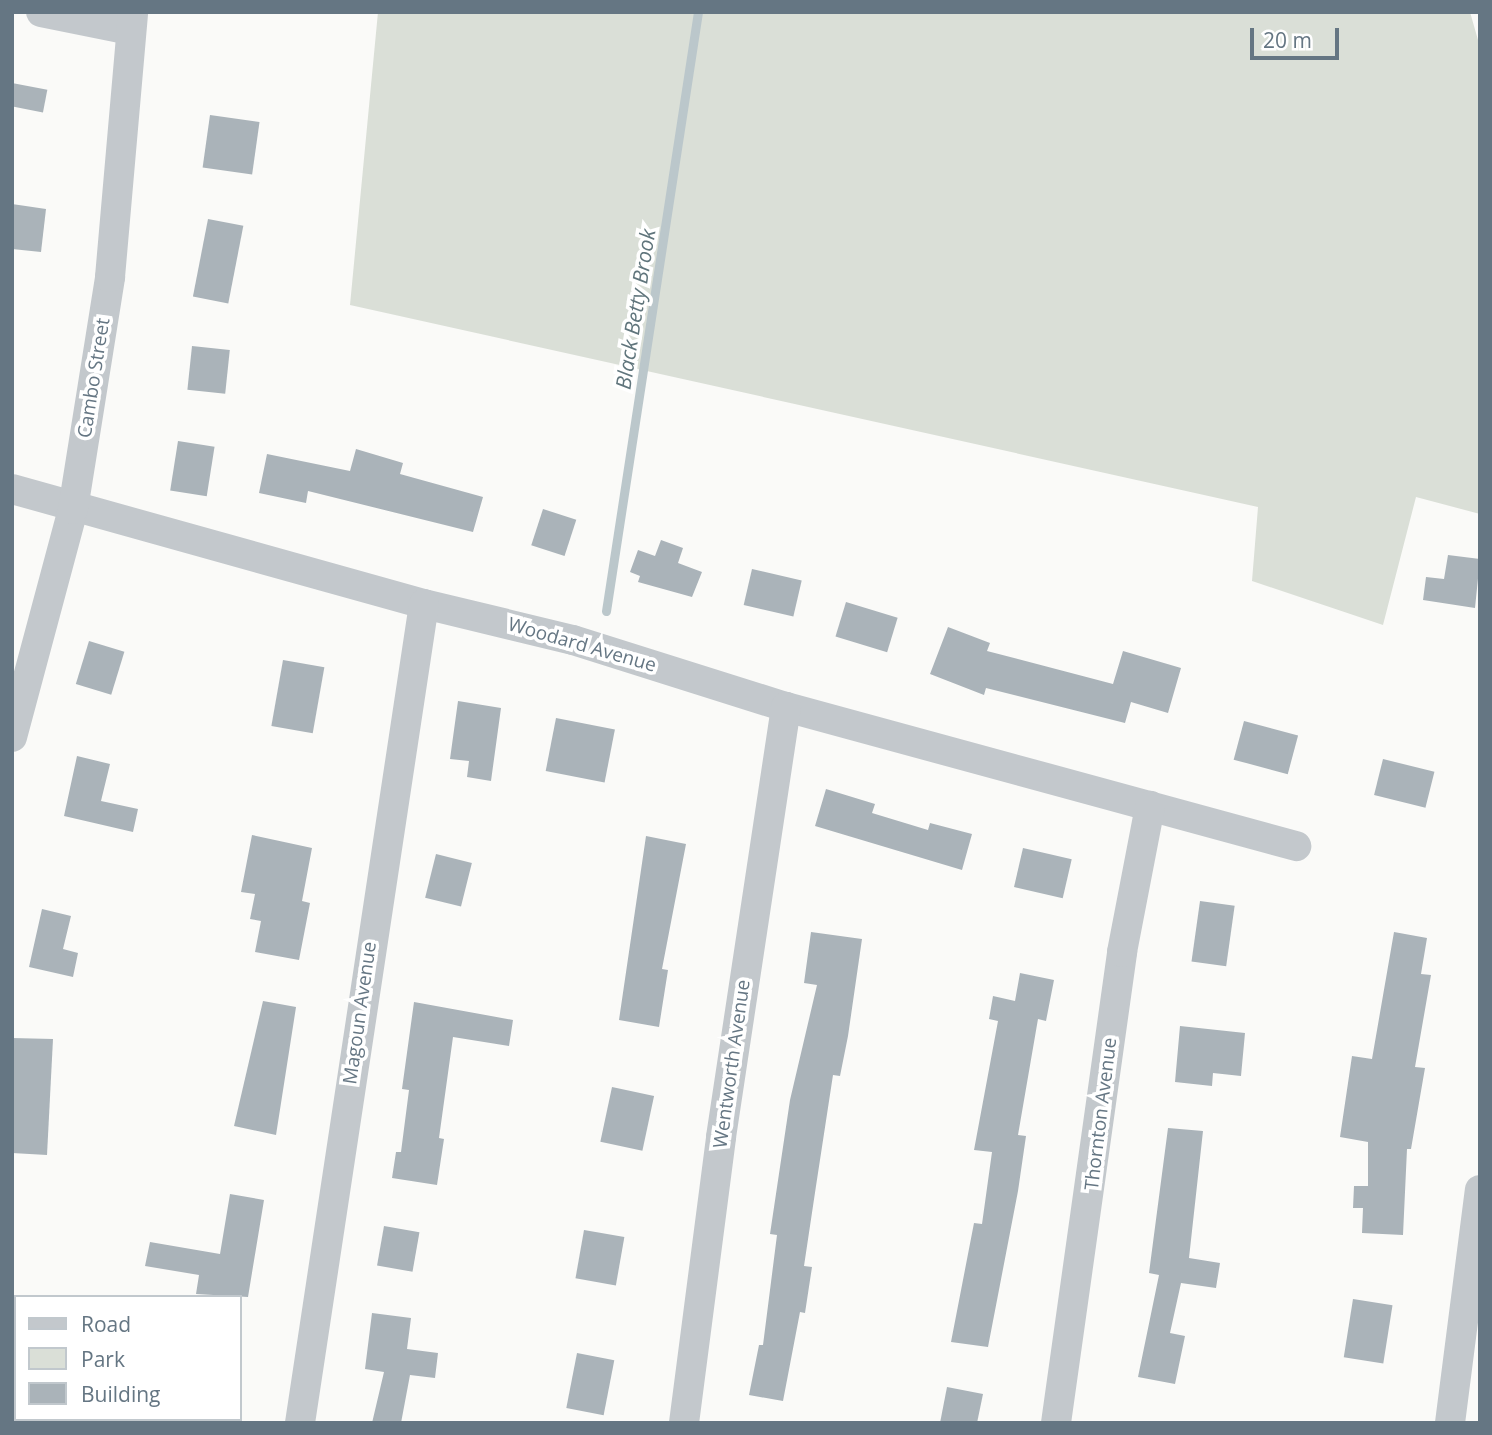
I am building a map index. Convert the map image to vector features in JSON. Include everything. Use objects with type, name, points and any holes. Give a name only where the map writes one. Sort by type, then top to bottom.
[{"type":"street","points":[[41,12],[132,21]]},
{"type":"street","name":"Cambo Street","points":[[12,737],[74,509],[110,276],[132,21]]},
{"type":"street","name":"Woodard Avenue","points":[[12,489],[74,509],[424,604],[573,640],[786,707],[1296,846]]},
{"type":"street","name":"Magoun Avenue","points":[[300,1423],[424,604]]},
{"type":"street","name":"Wentworth Avenue","points":[[684,1423],[721,1137],[786,707]]},
{"type":"street","name":"Thornton Avenue","points":[[1056,1423],[1122,952],[1150,806]]},
{"type":"street","points":[[1450,1423],[1480,1190]]},
{"type":"green space","points":[[378,12],[1470,12],[1480,47],[1480,514],[1416,497],[1383,625],[1252,581],[1258,507],[350,305]]},
{"type":"building","points":[[12,83],[47,90],[43,112],[12,106]]},
{"type":"building","points":[[210,115],[260,122],[252,174],[203,167]]},
{"type":"building","points":[[12,204],[46,209],[41,252],[12,249]]},
{"type":"building","points":[[208,219],[243,226],[228,303],[193,297]]},
{"type":"building","points":[[192,346],[230,350],[225,394],[187,390]]},
{"type":"building","points":[[178,441],[215,447],[207,496],[170,490]]},
{"type":"building","points":[[356,449],[403,463],[400,474],[483,497],[473,532],[308,491],[306,503],[259,493],[267,454],[350,471]]},
{"type":"building","points":[[543,509],[576,520],[565,556],[531,545]]},
{"type":"building","points":[[661,540],[683,548],[678,563],[702,572],[692,597],[638,582],[640,576],[630,572],[638,550],[655,556]]},
{"type":"building","points":[[1448,555],[1480,559],[1475,608],[1423,600],[1426,577],[1444,579]]},
{"type":"building","points":[[752,569],[802,580],[793,617],[744,605]]},
{"type":"building","points":[[846,602],[898,618],[887,652],[835,636]]},
{"type":"building","points":[[948,627],[990,643],[987,651],[1113,684],[1123,651],[1181,668],[1168,713],[1131,702],[1125,723],[986,688],[984,695],[930,674]]},
{"type":"building","points":[[89,641],[124,652],[111,695],[76,684]]},
{"type":"building","points":[[283,660],[324,667],[313,733],[271,726]]},
{"type":"building","points":[[458,701],[501,708],[491,781],[467,777],[469,761],[450,759]]},
{"type":"building","points":[[556,718],[615,729],[605,782],[546,771]]},
{"type":"building","points":[[1244,721],[1298,735],[1288,774],[1234,760]]},
{"type":"building","points":[[77,756],[110,764],[101,801],[138,809],[133,832],[64,816]]},
{"type":"building","points":[[1383,759],[1434,772],[1425,808],[1374,795]]},
{"type":"building","points":[[826,789],[875,804],[872,813],[928,830],[930,823],[972,834],[962,870],[815,826]]},
{"type":"building","points":[[252,835],[312,848],[302,901],[310,903],[299,960],[255,952],[261,921],[250,919],[255,894],[241,892]]},
{"type":"building","points":[[646,836],[686,844],[662,969],[668,970],[659,1027],[619,1020]]},
{"type":"building","points":[[1023,848],[1072,859],[1063,898],[1014,887]]},
{"type":"building","points":[[436,854],[472,863],[461,907],[425,898]]},
{"type":"building","points":[[1200,901],[1235,906],[1226,966],[1192,961]]},
{"type":"building","points":[[42,909],[71,916],[63,949],[78,953],[73,977],[29,967]]},
{"type":"building","points":[[811,932],[862,939],[848,1036],[840,1076],[833,1075],[816,1186],[804,1266],[812,1267],[805,1313],[800,1312],[783,1401],[749,1395],[759,1345],[763,1345],[777,1235],[770,1234],[790,1100],[817,985],[804,983]]},
{"type":"building","points":[[1394,932],[1427,938],[1421,974],[1431,975],[1415,1067],[1425,1068],[1411,1149],[1407,1149],[1403,1235],[1362,1233],[1363,1208],[1353,1208],[1354,1186],[1368,1186],[1368,1142],[1340,1137],[1352,1056],[1372,1059]]},
{"type":"building","points":[[1020,973],[1054,980],[1046,1021],[1038,1019],[1018,1135],[1026,1136],[1018,1191],[988,1347],[951,1342],[974,1223],[982,1224],[992,1152],[974,1150],[998,1021],[989,1019],[993,996],[1015,1001]]},
{"type":"building","points":[[263,1001],[296,1007],[276,1135],[234,1126]]},
{"type":"building","points":[[414,1002],[513,1020],[509,1046],[453,1037],[439,1138],[444,1139],[437,1185],[392,1178],[396,1152],[401,1152],[409,1090],[402,1089]]},
{"type":"building","points":[[1180,1026],[1245,1033],[1241,1076],[1213,1073],[1212,1086],[1175,1082]]},
{"type":"building","points":[[12,1038],[53,1039],[47,1155],[12,1153]]},
{"type":"building","points":[[612,1087],[654,1096],[642,1151],[600,1142]]},
{"type":"building","points":[[1168,1128],[1203,1131],[1189,1258],[1220,1263],[1216,1288],[1181,1283],[1170,1333],[1185,1336],[1175,1384],[1138,1377],[1159,1275],[1149,1273]]},
{"type":"building","points":[[230,1194],[264,1200],[248,1297],[196,1294],[199,1275],[145,1266],[150,1242],[220,1254]]},
{"type":"building","points":[[384,1226],[419,1232],[413,1272],[377,1265]]},
{"type":"building","points":[[584,1230],[624,1237],[616,1285],[575,1278]]},
{"type":"building","points":[[1353,1299],[1393,1305],[1383,1364],[1344,1357]]},
{"type":"building","points":[[372,1313],[411,1318],[407,1349],[438,1353],[435,1378],[410,1375],[401,1423],[372,1423],[384,1372],[365,1369]]},
{"type":"building","points":[[577,1353],[614,1360],[604,1415],[566,1408]]},
{"type":"building","points":[[947,1387],[983,1394],[977,1423],[940,1423]]},
{"type":"waterway","name":"Black Betty Brook","points":[[606,611],[698,12]]}]
